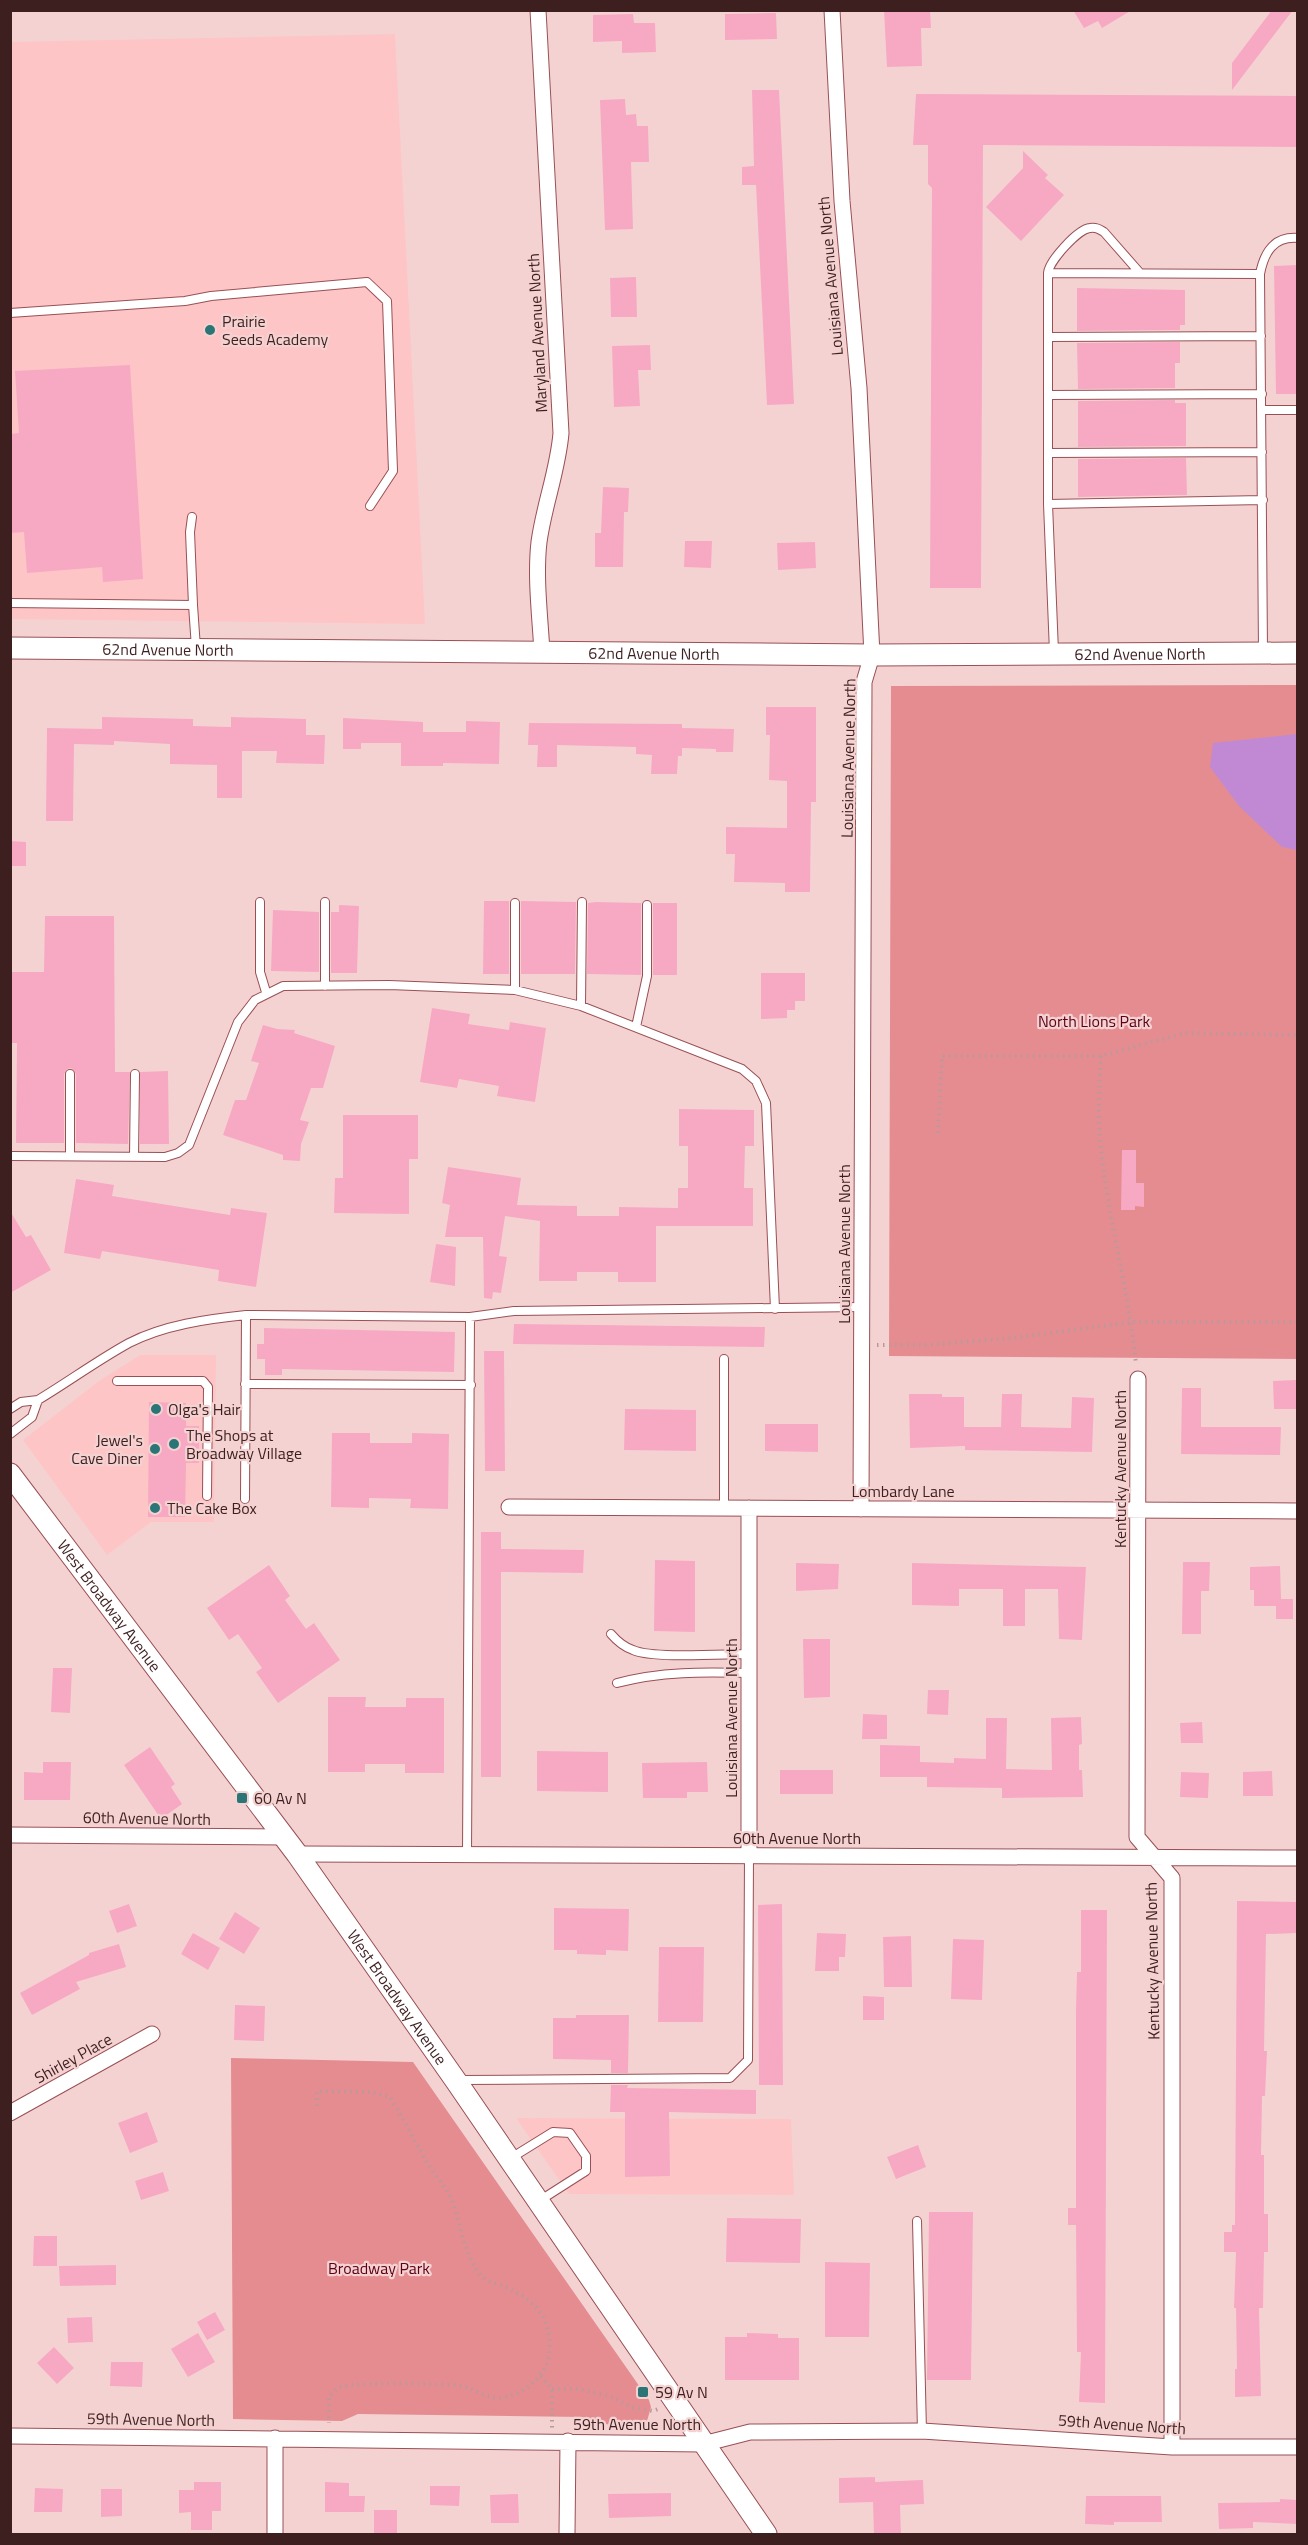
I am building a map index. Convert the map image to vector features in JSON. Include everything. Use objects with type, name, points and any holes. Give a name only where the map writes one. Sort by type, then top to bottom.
[{"type":"street","name":"Maryland Avenue North","points":[[538,10],[561,433],[559,459],[543,519],[539,545],[542,652]]},
{"type":"street","name":"Louisiana Avenue North","points":[[832,10],[842,201],[859,388],[872,655],[864,682],[861,1509]]},
{"type":"street","name":"62nd Avenue North","points":[[10,648],[872,655],[1298,653]]},
{"type":"street","name":"Kentucky Avenue North","points":[[1138,1379],[1137,1837],[1172,1878],[1172,2446]]},
{"type":"street","name":"West Broadway Avenue","points":[[10,1474],[297,1854],[456,2080],[766,2535]]},
{"type":"street","name":"Lombardy Lane","points":[[508,1507],[1298,1511]]},
{"type":"street","name":"Louisiana Avenue North","points":[[749,1508],[749,1856]]},
{"type":"street","name":"60th Avenue North","points":[[10,1834],[284,1837]]},
{"type":"street","name":"60th Avenue North","points":[[297,1854],[1298,1858]]},
{"type":"street","name":"Shirley Place","points":[[10,2113],[152,2034]]},
{"type":"street","name":"59th Avenue North","points":[[10,2436],[703,2444],[750,2432],[922,2431],[1172,2446],[1298,2447]]},
{"type":"street","points":[[275,2438],[275,2535]]},
{"type":"street","points":[[567,2535],[568,2441]]},
{"type":"lane","points":[[1054,654],[1048,504],[1048,273],[1052,261],[1084,230],[1096,228],[1104,232],[1140,273]]},
{"type":"lane","points":[[1263,653],[1260,274],[1263,260],[1274,242],[1286,238],[1298,238]]},
{"type":"lane","points":[[1048,273],[1260,274]]},
{"type":"lane","points":[[10,313],[185,301],[211,296],[367,282],[387,301],[393,471],[370,506]]},
{"type":"lane","points":[[1048,337],[1261,336]]},
{"type":"lane","points":[[1048,395],[1262,394]]},
{"type":"lane","points":[[1262,410],[1298,410]]},
{"type":"lane","points":[[1048,453],[1262,452]]},
{"type":"lane","points":[[1048,504],[1263,500]]},
{"type":"lane","points":[[192,518],[190,532],[196,650]]},
{"type":"lane","points":[[10,603],[193,605]]},
{"type":"lane","points":[[260,902],[260,972],[266,992]]},
{"type":"lane","points":[[325,902],[325,986]]},
{"type":"lane","points":[[581,1006],[582,902]]},
{"type":"lane","points":[[514,990],[515,903]]},
{"type":"lane","points":[[636,1027],[647,976],[647,905]]},
{"type":"lane","points":[[10,1156],[165,1157],[178,1153],[189,1145],[238,1022],[255,1000],[266,992],[282,986],[389,985],[514,990],[581,1006],[742,1069],[756,1081],[766,1103],[775,1309]]},
{"type":"lane","points":[[70,1074],[70,1156]]},
{"type":"lane","points":[[134,1157],[135,1074]]},
{"type":"lane","points":[[10,1409],[21,1402],[38,1400],[129,1343],[179,1326],[212,1318],[246,1315],[470,1317],[514,1311],[861,1307]]},
{"type":"lane","points":[[245,1499],[246,1315]]},
{"type":"lane","points":[[467,1855],[470,1317]]},
{"type":"lane","points":[[724,1359],[724,1508]]},
{"type":"lane","points":[[117,1381],[203,1381],[208,1387],[207,1496]]},
{"type":"lane","points":[[246,1384],[471,1385]]},
{"type":"lane","points":[[10,1434],[32,1417],[38,1400]]},
{"type":"lane","points":[[611,1634],[618,1642],[635,1651],[749,1654]]},
{"type":"lane","points":[[617,1683],[647,1675],[677,1672],[749,1673]]},
{"type":"lane","points":[[456,2080],[730,2078],[748,2060],[749,1856]]},
{"type":"lane","points":[[510,2159],[553,2132],[570,2133],[586,2156],[586,2171],[538,2202]]},
{"type":"lane","points":[[916,2221],[922,2431]]},
{"type":"path","points":[[938,1133],[942,1056],[1101,1056],[1185,1033],[1298,1035]]},
{"type":"path","points":[[1101,1056],[1099,1124],[1102,1155],[1132,1322],[1138,1379]]},
{"type":"path","points":[[861,1345],[927,1345],[1012,1338],[1132,1322],[1298,1322]]},
{"type":"path","points":[[317,2106],[316,2091],[371,2092],[390,2097],[449,2195],[472,2261],[484,2278],[532,2302],[545,2319],[550,2335],[549,2359],[540,2376],[530,2385],[508,2396],[493,2398],[461,2386],[375,2384],[338,2388],[329,2397],[329,2439]]},
{"type":"path","points":[[540,2376],[552,2390],[552,2441]]},
{"type":"path","points":[[552,2390],[578,2389],[609,2396],[631,2407],[653,2412],[674,2401]]},
{"type":"shaded area","name":"Prairie Seeds Academy","points":[[395,34],[425,624],[11,619],[10,42]]},
{"type":"shaded area","points":[[1298,734],[1297,850],[1282,847],[1239,806],[1210,767],[1213,743]]},
{"type":"shaded area","points":[[140,1355],[216,1355],[214,1522],[151,1522],[107,1555],[23,1440],[99,1381]]},
{"type":"shaded area","points":[[516,2118],[791,2119],[794,2195],[569,2194]]},
{"type":"green space","name":"North Lions Park","points":[[1297,685],[1297,1359],[889,1356],[891,686]]},
{"type":"green space","name":"Broadway Park","points":[[231,2058],[413,2062],[649,2400],[651,2407],[647,2421],[633,2425],[615,2425],[583,2417],[358,2414],[342,2421],[233,2419]]},
{"type":"building","points":[[884,10],[930,10],[931,28],[921,28],[922,66],[887,67]]},
{"type":"building","points":[[1073,10],[1132,10],[1102,28],[1098,21],[1084,28]]},
{"type":"building","points":[[1272,10],[1293,10],[1232,90],[1232,63]]},
{"type":"building","points":[[776,13],[777,39],[725,40],[725,14]]},
{"type":"building","points":[[633,14],[634,23],[655,23],[656,52],[622,53],[622,41],[593,42],[593,15]]},
{"type":"building","points":[[752,90],[779,90],[794,404],[767,405],[756,185],[742,185],[742,167],[754,166]]},
{"type":"building","points":[[916,94],[1298,96],[1298,147],[983,145],[981,588],[930,588],[932,188],[928,184],[928,145],[913,145]]},
{"type":"building","points":[[625,99],[626,115],[636,114],[637,126],[648,126],[649,162],[631,162],[633,229],[605,230],[600,100]]},
{"type":"building","points":[[1023,151],[1048,175],[1045,178],[1064,195],[1021,241],[986,207],[1023,168]]},
{"type":"building","points":[[1298,265],[1298,394],[1276,394],[1274,266]]},
{"type":"building","points":[[636,277],[637,317],[611,317],[610,278]]},
{"type":"building","points":[[1077,288],[1185,290],[1185,325],[1180,325],[1180,330],[1077,331]]},
{"type":"building","points":[[1180,342],[1180,363],[1175,363],[1175,388],[1078,389],[1077,343]]},
{"type":"building","points":[[650,345],[651,370],[638,370],[640,406],[614,407],[612,346]]},
{"type":"building","points":[[130,365],[143,579],[103,582],[102,567],[27,573],[24,532],[10,533],[10,434],[19,433],[15,371]]},
{"type":"building","points":[[1175,400],[1175,403],[1186,403],[1186,446],[1078,447],[1078,401]]},
{"type":"building","points":[[1186,458],[1187,495],[1078,497],[1078,459]]},
{"type":"building","points":[[603,487],[629,488],[628,512],[624,512],[623,567],[595,567],[595,533],[601,533]]},
{"type":"building","points":[[685,541],[712,541],[711,568],[684,567]]},
{"type":"building","points":[[815,542],[816,568],[778,570],[777,543]]},
{"type":"building","points":[[766,707],[816,707],[816,802],[811,802],[810,892],[785,892],[785,883],[734,882],[735,854],[726,854],[726,827],[787,828],[787,781],[769,780],[770,735],[766,735]]},
{"type":"building","points":[[102,717],[193,719],[193,726],[231,727],[231,717],[306,719],[306,735],[325,735],[324,764],[276,763],[277,751],[242,751],[242,798],[217,798],[217,765],[170,764],[170,744],[114,741],[114,745],[74,744],[73,821],[46,821],[47,728],[102,729]]},
{"type":"building","points":[[343,718],[423,722],[423,732],[466,732],[466,721],[500,722],[499,764],[443,763],[443,766],[401,766],[401,743],[361,743],[361,749],[343,749]]},
{"type":"building","points":[[529,723],[682,724],[682,728],[734,729],[733,752],[682,748],[682,756],[678,756],[677,774],[651,774],[652,755],[636,754],[636,747],[557,745],[557,767],[537,767],[538,745],[528,745]]},
{"type":"building","points":[[10,841],[26,842],[26,866],[10,866]]},
{"type":"building","points":[[484,901],[509,901],[509,974],[483,974]]},
{"type":"building","points":[[521,901],[576,902],[575,974],[521,974]]},
{"type":"building","points":[[588,903],[641,903],[641,975],[587,974]]},
{"type":"building","points":[[653,903],[677,903],[677,975],[653,975]]},
{"type":"building","points":[[339,905],[359,906],[357,973],[331,973],[331,912],[339,912]]},
{"type":"building","points":[[273,910],[319,912],[319,972],[271,971]]},
{"type":"building","points":[[45,916],[114,916],[115,1072],[130,1072],[128,1144],[76,1143],[76,1074],[71,1068],[67,1069],[64,1074],[64,1143],[16,1143],[17,1043],[10,1043],[10,972],[44,972]]},
{"type":"building","points":[[761,973],[805,973],[805,1001],[795,1001],[795,1010],[787,1010],[787,1018],[761,1019]]},
{"type":"building","points":[[432,1008],[470,1014],[468,1024],[509,1030],[510,1022],[546,1028],[535,1102],[497,1096],[499,1086],[459,1079],[457,1088],[420,1082]]},
{"type":"building","points":[[263,1025],[295,1030],[294,1033],[335,1046],[323,1088],[311,1088],[300,1120],[309,1122],[301,1144],[300,1161],[283,1160],[283,1155],[223,1135],[235,1100],[246,1100],[259,1063],[251,1061]]},
{"type":"building","points":[[168,1071],[169,1144],[140,1144],[140,1072]]},
{"type":"building","points":[[679,1109],[754,1110],[754,1146],[745,1146],[744,1188],[753,1188],[753,1226],[656,1226],[656,1282],[618,1282],[618,1272],[577,1272],[577,1281],[539,1281],[540,1221],[505,1216],[499,1256],[507,1257],[501,1293],[493,1292],[492,1299],[484,1298],[483,1237],[445,1237],[450,1205],[442,1203],[448,1167],[521,1178],[517,1205],[577,1206],[577,1216],[619,1216],[619,1207],[678,1208],[678,1188],[688,1188],[688,1146],[679,1146]]},
{"type":"building","points":[[343,1115],[418,1115],[418,1159],[409,1159],[409,1214],[334,1213],[335,1178],[343,1178]]},
{"type":"building","points":[[1122,1150],[1136,1150],[1136,1183],[1144,1183],[1144,1207],[1135,1206],[1135,1210],[1121,1210]]},
{"type":"building","points":[[76,1179],[114,1185],[112,1196],[230,1215],[231,1208],[267,1213],[256,1287],[218,1281],[219,1270],[102,1251],[100,1259],[64,1253]]},
{"type":"building","points":[[10,1211],[26,1237],[31,1235],[51,1270],[10,1293]]},
{"type":"building","points":[[436,1244],[456,1247],[455,1286],[430,1282]]},
{"type":"building","points":[[514,1324],[765,1327],[764,1347],[513,1344]]},
{"type":"building","points":[[264,1328],[455,1332],[454,1372],[282,1369],[282,1375],[265,1375],[265,1359],[257,1359],[257,1344],[264,1344]]},
{"type":"building","points":[[484,1351],[504,1351],[505,1471],[485,1471]]},
{"type":"building","points":[[1296,1380],[1296,1409],[1274,1409],[1273,1381]]},
{"type":"building","points":[[1182,1388],[1201,1388],[1201,1427],[1281,1427],[1280,1455],[1181,1454]]},
{"type":"building","points":[[909,1394],[964,1397],[964,1427],[1001,1427],[1002,1394],[1022,1394],[1021,1427],[1071,1428],[1072,1397],[1094,1398],[1092,1452],[965,1450],[965,1446],[910,1448]]},
{"type":"building","name":"The Shops at Broadway Village","points":[[149,1402],[186,1403],[186,1426],[199,1426],[199,1463],[186,1463],[185,1517],[148,1517]]},
{"type":"building","points":[[625,1409],[696,1410],[696,1451],[624,1450]]},
{"type":"building","points":[[765,1424],[818,1424],[818,1452],[765,1451]]},
{"type":"building","points":[[332,1433],[370,1433],[370,1443],[412,1443],[412,1433],[449,1434],[448,1509],[410,1508],[411,1499],[369,1498],[369,1508],[331,1507]]},
{"type":"building","points":[[481,1532],[501,1532],[501,1549],[584,1550],[583,1573],[501,1572],[501,1777],[481,1777]]},
{"type":"building","points":[[655,1560],[695,1561],[695,1632],[654,1631]]},
{"type":"building","points":[[1183,1562],[1210,1562],[1209,1591],[1201,1591],[1201,1634],[1182,1634]]},
{"type":"building","points":[[796,1563],[839,1564],[838,1589],[796,1591]]},
{"type":"building","points":[[912,1563],[1086,1567],[1082,1640],[1059,1639],[1058,1589],[1025,1589],[1025,1626],[1003,1626],[1003,1589],[959,1589],[959,1606],[912,1605]]},
{"type":"building","points":[[269,1565],[290,1596],[285,1600],[306,1629],[314,1623],[340,1660],[278,1703],[256,1672],[262,1668],[238,1634],[229,1640],[207,1608]]},
{"type":"building","points":[[1280,1566],[1281,1599],[1293,1599],[1293,1619],[1276,1619],[1276,1606],[1254,1606],[1254,1590],[1250,1590],[1250,1567]]},
{"type":"building","points":[[803,1639],[830,1639],[830,1697],[804,1698]]},
{"type":"building","points":[[53,1668],[72,1668],[70,1713],[51,1712]]},
{"type":"building","points":[[928,1690],[949,1690],[948,1715],[927,1714]]},
{"type":"building","points":[[328,1697],[366,1697],[365,1707],[406,1707],[406,1698],[444,1698],[444,1773],[405,1773],[405,1764],[365,1764],[365,1772],[328,1772]]},
{"type":"building","points":[[863,1714],[887,1715],[887,1739],[862,1739]]},
{"type":"building","points":[[1081,1717],[1082,1744],[1079,1745],[1079,1770],[1082,1770],[1083,1797],[1002,1798],[1002,1788],[927,1787],[927,1777],[880,1777],[880,1745],[920,1746],[920,1762],[954,1763],[954,1758],[986,1759],[986,1718],[1007,1718],[1006,1769],[1052,1770],[1051,1718]]},
{"type":"building","points":[[1202,1722],[1203,1743],[1181,1743],[1180,1723]]},
{"type":"building","points":[[150,1747],[175,1784],[171,1787],[182,1804],[161,1819],[124,1765]]},
{"type":"building","points":[[537,1751],[608,1752],[608,1792],[537,1791]]},
{"type":"building","points":[[43,1762],[71,1762],[70,1800],[24,1800],[24,1772],[43,1773]]},
{"type":"building","points":[[707,1762],[708,1792],[687,1792],[687,1798],[643,1798],[642,1763]]},
{"type":"building","points":[[780,1770],[833,1770],[833,1794],[780,1794]]},
{"type":"building","points":[[1272,1771],[1273,1796],[1243,1796],[1243,1772]]},
{"type":"building","points":[[1181,1772],[1209,1773],[1208,1798],[1180,1797]]},
{"type":"building","points":[[1237,1901],[1298,1902],[1298,1933],[1266,1934],[1264,2051],[1267,2051],[1265,2096],[1262,2096],[1261,2155],[1264,2155],[1264,2214],[1268,2214],[1268,2252],[1264,2252],[1263,2308],[1259,2308],[1261,2396],[1235,2397],[1235,2369],[1237,2369],[1236,2308],[1234,2308],[1236,2252],[1224,2252],[1224,2232],[1232,2232],[1232,2225],[1235,2225]]},
{"type":"building","points":[[129,1904],[137,1926],[117,1933],[109,1911]]},
{"type":"building","points":[[782,1904],[783,2085],[759,2085],[758,1905]]},
{"type":"building","points":[[554,1908],[629,1909],[628,1951],[606,1950],[606,1955],[577,1954],[577,1950],[554,1950]]},
{"type":"building","points":[[1081,1910],[1107,1910],[1105,2403],[1079,2402],[1081,2352],[1077,2352],[1076,2225],[1068,2225],[1068,2208],[1076,2208],[1076,2011],[1077,1972],[1081,1972]]},
{"type":"building","points":[[235,1912],[260,1928],[244,1954],[219,1939]]},
{"type":"building","points":[[193,1933],[220,1948],[208,1970],[181,1954]]},
{"type":"building","points":[[817,1933],[846,1934],[845,1957],[839,1957],[839,1971],[815,1971]]},
{"type":"building","points":[[911,1936],[912,1987],[884,1987],[883,1937]]},
{"type":"building","points":[[953,1939],[984,1940],[982,2000],[951,1999]]},
{"type":"building","points":[[119,1944],[126,1967],[76,1982],[80,1989],[32,2015],[20,1993],[89,1953]]},
{"type":"building","points":[[659,1947],[704,1947],[703,2022],[658,2022]]},
{"type":"building","points":[[863,1996],[884,1997],[884,2020],[863,2020]]},
{"type":"building","points":[[235,2005],[265,2006],[264,2041],[234,2040]]},
{"type":"building","points":[[576,2015],[629,2015],[628,2073],[611,2073],[611,2060],[553,2059],[553,2018],[576,2018]]},
{"type":"building","points":[[611,2085],[628,2085],[627,2088],[756,2090],[756,2114],[669,2112],[670,2176],[625,2177],[625,2112],[610,2112]]},
{"type":"building","points":[[147,2112],[158,2142],[130,2153],[118,2123]]},
{"type":"building","points":[[918,2145],[926,2167],[896,2179],[887,2157]]},
{"type":"building","points":[[163,2172],[169,2191],[141,2200],[135,2181]]},
{"type":"building","points":[[929,2212],[973,2212],[971,2380],[927,2380]]},
{"type":"building","points":[[727,2218],[801,2219],[800,2263],[726,2262]]},
{"type":"building","points":[[34,2236],[57,2236],[57,2266],[33,2266]]},
{"type":"building","points":[[825,2262],[870,2263],[869,2337],[825,2337]]},
{"type":"building","points":[[116,2265],[116,2285],[60,2286],[59,2266]]},
{"type":"building","points":[[215,2312],[225,2330],[207,2340],[197,2322]]},
{"type":"building","points":[[92,2317],[93,2342],[68,2343],[67,2318]]},
{"type":"building","points":[[198,2333],[215,2362],[188,2377],[171,2349]]},
{"type":"building","points":[[747,2333],[778,2334],[778,2338],[799,2338],[799,2380],[725,2380],[725,2337],[747,2337]]},
{"type":"building","points":[[54,2347],[74,2368],[57,2384],[37,2363]]},
{"type":"building","points":[[111,2362],[143,2362],[142,2387],[110,2386]]},
{"type":"building","points":[[875,2477],[875,2482],[923,2480],[924,2504],[900,2505],[901,2535],[874,2535],[873,2502],[839,2503],[839,2478]]},
{"type":"building","points":[[194,2482],[221,2482],[221,2511],[212,2511],[212,2530],[191,2530],[191,2512],[179,2513],[179,2490],[194,2490]]},
{"type":"building","points":[[325,2482],[349,2483],[349,2496],[365,2496],[364,2512],[325,2512]]},
{"type":"building","points":[[430,2486],[460,2486],[459,2506],[430,2505]]},
{"type":"building","points":[[35,2488],[63,2489],[62,2512],[34,2512]]},
{"type":"building","points":[[101,2489],[122,2489],[122,2516],[101,2517]]},
{"type":"building","points":[[671,2493],[671,2516],[609,2518],[608,2494]]},
{"type":"building","points":[[518,2494],[519,2523],[491,2523],[490,2495]]},
{"type":"building","points":[[1086,2496],[1161,2496],[1162,2522],[1085,2524]]},
{"type":"building","points":[[1280,2499],[1298,2500],[1298,2524],[1253,2522],[1253,2528],[1219,2529],[1218,2503],[1280,2502]]},
{"type":"building","points":[[374,2510],[397,2510],[397,2533],[374,2533]]},
{"type":"place","name":"Prairie Seeds Academy","points":[[210,330]]},
{"type":"place","name":"Olga's Hair","points":[[156,1409]]},
{"type":"place","name":"The Shops at Broadway Village","points":[[174,1444]]},
{"type":"place","name":"Jewel's Cave Diner","points":[[155,1449]]},
{"type":"place","name":"The Cake Box","points":[[155,1508]]},
{"type":"place","name":"60 Av N","points":[[242,1798]]},
{"type":"place","name":"59 Av N","points":[[643,2392]]}]
